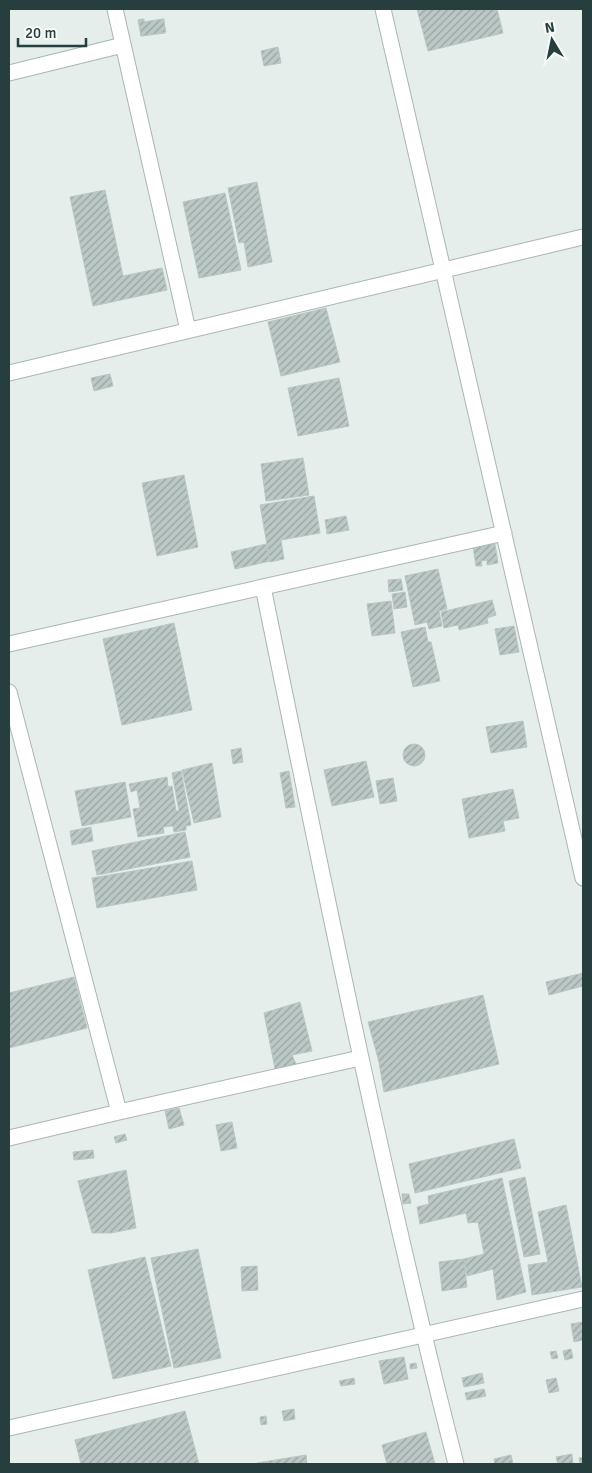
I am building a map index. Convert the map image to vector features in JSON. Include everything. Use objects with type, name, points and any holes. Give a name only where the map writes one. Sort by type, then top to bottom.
[{"type":"street","points":[[115,9],[188,330]]},
{"type":"street","points":[[383,9],[583,878]]},
{"type":"street","points":[[9,73],[123,45]]},
{"type":"street","points":[[9,373],[443,269],[583,238]]},
{"type":"street","points":[[9,644],[504,533]]},
{"type":"street","points":[[263,587],[360,1058],[423,1335],[456,1464]]},
{"type":"street","points":[[9,692],[119,1112]]},
{"type":"street","points":[[9,1138],[360,1058]]},
{"type":"street","points":[[9,1428],[583,1299]]},
{"type":"building","points":[[417,9],[497,9],[503,33],[428,51]]},
{"type":"building","points":[[143,19],[144,22],[163,19],[166,32],[141,36],[138,20]]},
{"type":"building","points":[[144,19],[144,22],[164,19],[165,33],[141,36],[139,20]]},
{"type":"building","points":[[278,47],[281,63],[264,66],[261,51]]},
{"type":"building","points":[[257,182],[272,262],[248,267],[244,242],[239,243],[228,188]]},
{"type":"building","points":[[105,190],[123,276],[162,268],[167,290],[93,306],[70,197]]},
{"type":"building","points":[[225,193],[241,270],[199,278],[183,202]]},
{"type":"building","points":[[326,308],[340,362],[281,376],[268,322]]},
{"type":"building","points":[[110,374],[113,386],[94,391],[91,378]]},
{"type":"building","points":[[339,378],[349,426],[298,436],[288,388]]},
{"type":"building","points":[[303,458],[309,495],[266,501],[261,464]]},
{"type":"building","points":[[184,475],[198,547],[157,556],[142,483]]},
{"type":"building","points":[[314,496],[320,533],[281,540],[284,559],[270,562],[260,505]]},
{"type":"building","points":[[346,516],[349,530],[327,534],[325,520]]},
{"type":"building","points":[[266,544],[270,561],[235,569],[231,552]]},
{"type":"building","points":[[495,544],[498,563],[487,565],[487,560],[481,561],[482,566],[476,566],[473,547]]},
{"type":"building","points":[[438,569],[447,609],[439,611],[442,626],[429,629],[427,622],[415,625],[405,576]]},
{"type":"building","points":[[401,579],[403,590],[389,592],[388,580]]},
{"type":"building","points":[[405,592],[407,607],[394,609],[392,594]]},
{"type":"building","points":[[492,600],[496,615],[487,618],[488,623],[459,630],[458,625],[444,628],[441,612]]},
{"type":"building","points":[[391,601],[395,633],[372,636],[367,604]]},
{"type":"building","points":[[174,623],[192,710],[122,725],[103,639]]},
{"type":"building","points":[[514,626],[519,652],[500,655],[495,629]]},
{"type":"building","points":[[425,627],[428,642],[431,642],[440,681],[413,687],[401,632]]},
{"type":"building","points":[[523,721],[527,747],[491,753],[486,727]]},
{"type":"building","points":[[414,744],[422,747],[425,755],[422,763],[414,766],[406,763],[403,755],[406,747]]},
{"type":"building","points":[[241,748],[243,762],[233,764],[231,750]]},
{"type":"building","points":[[366,761],[374,797],[332,806],[324,770]]},
{"type":"building","points":[[212,763],[221,817],[194,823],[182,770]]},
{"type":"building","points":[[181,771],[191,825],[186,826],[186,830],[174,832],[173,826],[163,827],[164,833],[138,837],[133,809],[140,808],[137,790],[131,792],[129,784],[167,777],[168,787],[172,786],[176,811],[179,811],[172,773]]},
{"type":"building","points":[[289,771],[295,807],[286,808],[280,773]]},
{"type":"building","points":[[393,778],[397,801],[380,804],[376,781]]},
{"type":"building","points":[[125,782],[131,817],[82,826],[75,791]]},
{"type":"building","points":[[513,789],[519,818],[503,821],[505,831],[469,838],[462,799]]},
{"type":"building","points":[[91,827],[93,841],[72,845],[70,831]]},
{"type":"building","points":[[185,832],[190,857],[97,875],[92,851]]},
{"type":"building","points":[[192,861],[197,890],[97,908],[92,878]]},
{"type":"building","points":[[583,973],[583,986],[549,995],[546,982]]},
{"type":"building","points":[[74,977],[87,1028],[9,1048],[9,993]]},
{"type":"building","points":[[483,995],[499,1064],[384,1092],[379,1062],[368,1022]]},
{"type":"building","points":[[300,1002],[312,1051],[292,1055],[296,1064],[275,1069],[264,1013]]},
{"type":"building","points":[[179,1108],[184,1125],[169,1129],[165,1111]]},
{"type":"building","points":[[232,1122],[237,1148],[221,1151],[216,1125]]},
{"type":"building","points":[[125,1134],[127,1140],[116,1143],[114,1137]]},
{"type":"building","points":[[514,1139],[521,1168],[415,1193],[409,1164]]},
{"type":"building","points":[[93,1150],[94,1158],[74,1160],[73,1152]]},
{"type":"building","points":[[126,1170],[136,1228],[111,1233],[92,1233],[78,1181]]},
{"type":"building","points":[[525,1177],[540,1254],[524,1257],[509,1181]]},
{"type":"building","points":[[502,1178],[526,1292],[497,1300],[493,1269],[467,1276],[464,1259],[484,1254],[478,1222],[468,1223],[466,1213],[420,1224],[417,1207],[429,1204],[428,1196]]},
{"type":"building","points":[[402,1194],[409,1194],[411,1203],[403,1204]]},
{"type":"building","points":[[566,1205],[582,1287],[532,1295],[528,1265],[548,1262],[538,1212]]},
{"type":"building","points":[[198,1249],[221,1358],[174,1368],[151,1258]]},
{"type":"building","points":[[145,1257],[171,1366],[113,1379],[88,1270]]},
{"type":"building","points":[[464,1259],[467,1287],[442,1291],[439,1262]]},
{"type":"building","points":[[257,1266],[258,1290],[242,1291],[241,1267]]},
{"type":"building","points":[[583,1322],[583,1340],[574,1342],[571,1324]]},
{"type":"building","points":[[571,1349],[573,1358],[565,1360],[563,1351]]},
{"type":"building","points":[[556,1351],[558,1358],[552,1359],[550,1352]]},
{"type":"building","points":[[404,1357],[408,1379],[384,1384],[379,1361]]},
{"type":"building","points":[[416,1363],[417,1368],[410,1369],[410,1364]]},
{"type":"building","points":[[482,1373],[484,1383],[464,1387],[462,1378]]},
{"type":"building","points":[[354,1378],[355,1384],[341,1386],[339,1381]]},
{"type":"building","points":[[556,1378],[559,1391],[549,1393],[546,1380]]},
{"type":"building","points":[[484,1389],[486,1396],[467,1400],[465,1393]]},
{"type":"building","points":[[294,1409],[295,1419],[284,1421],[282,1411]]},
{"type":"building","points":[[185,1411],[199,1464],[81,1464],[75,1440]]},
{"type":"building","points":[[266,1416],[267,1424],[261,1425],[260,1417]]},
{"type":"building","points":[[426,1432],[435,1464],[387,1464],[382,1445]]},
{"type":"building","points":[[572,1454],[573,1464],[558,1464],[556,1457]]},
{"type":"building","points":[[306,1455],[307,1464],[257,1464],[257,1463]]},
{"type":"building","points":[[511,1455],[513,1464],[495,1464],[494,1459]]},
{"type":"building","points":[[583,1457],[583,1464],[580,1464],[579,1458]]}]
